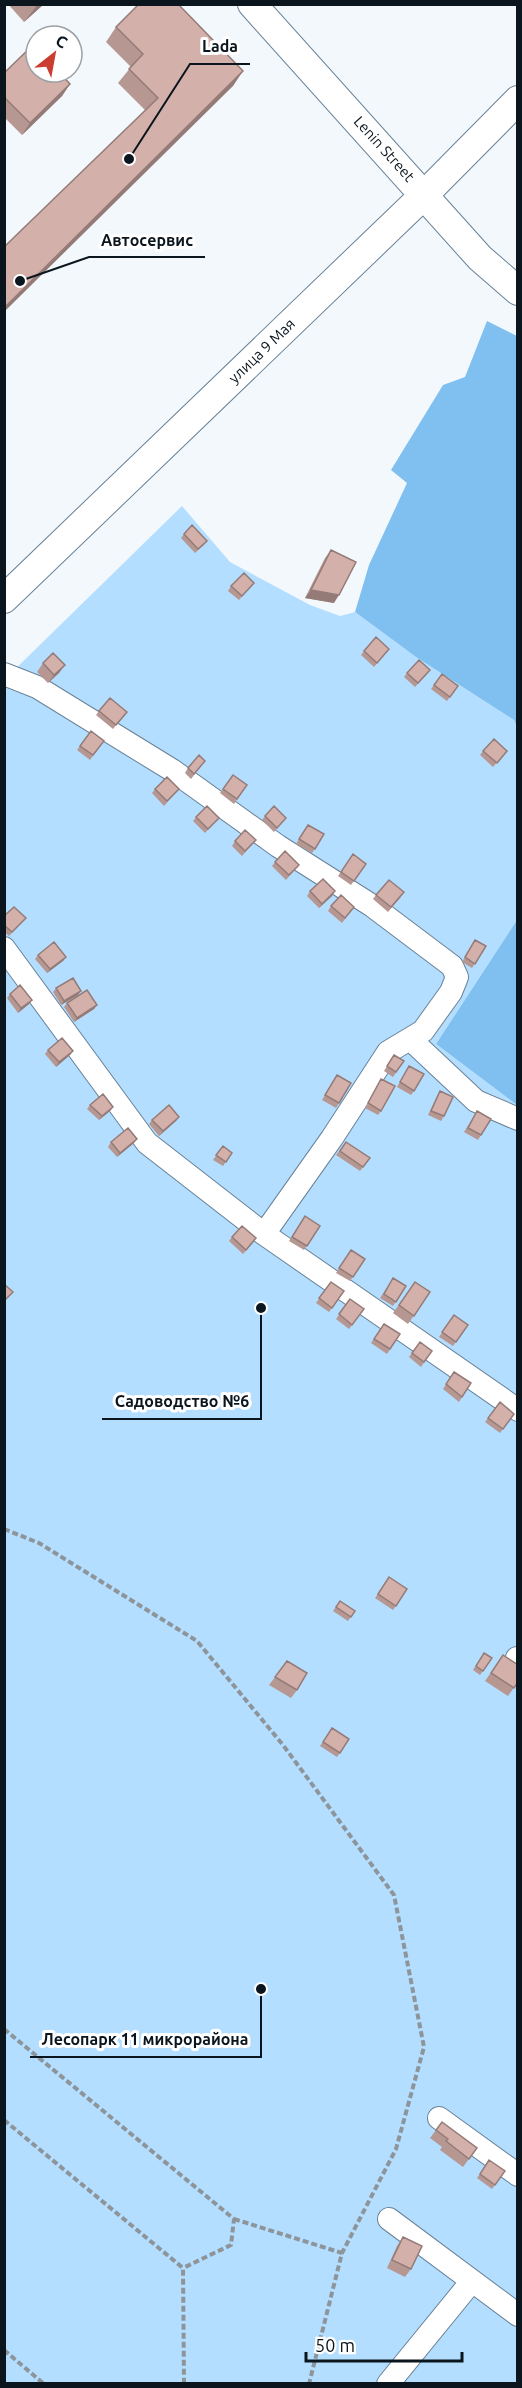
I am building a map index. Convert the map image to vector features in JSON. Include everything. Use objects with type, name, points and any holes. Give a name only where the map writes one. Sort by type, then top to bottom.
[{"type":"main road","name":"Lenin Street","points":[[252,4],[425,194],[480,258],[518,291]]},
{"type":"main road","name":"улица 9 Мая","points":[[4,599],[425,194],[518,100]]},
{"type":"lane","points":[[4,674],[37,687],[172,770],[279,846],[371,905],[452,966],[457,977],[452,992],[423,1031],[388,1052],[332,1138],[264,1234]]},
{"type":"lane","points":[[4,948],[147,1143],[264,1234],[518,1410]]},
{"type":"lane","points":[[410,1039],[476,1101],[518,1119]]},
{"type":"lane","points":[[439,2118],[518,2175]]},
{"type":"lane","points":[[389,2219],[518,2314]]},
{"type":"lane","points":[[388,2384],[472,2281]]},
{"type":"path","points":[[4,1529],[39,1543],[197,1641],[284,1745],[394,1895],[424,2047],[396,2149],[342,2253],[309,2384]]},
{"type":"path","points":[[4,2029],[234,2219],[342,2253]]},
{"type":"path","points":[[4,2120],[183,2268],[184,2384]]},
{"type":"path","points":[[183,2268],[231,2245],[234,2219]]},
{"type":"path","points":[[4,2350],[44,2384]]},
{"type":"shaded area","points":[[487,321],[517,336],[517,727],[514,720],[416,657],[355,612],[369,565],[407,483],[391,470],[443,385],[465,377]]},
{"type":"shaded area","points":[[182,506],[230,562],[310,605],[340,616],[355,612],[416,657],[514,720],[517,727],[517,920],[436,1044],[517,1105],[517,2383],[5,2384],[5,679]]},
{"type":"shaded area","points":[[517,920],[517,1105],[436,1044]]},
{"type":"building","points":[[139,4],[178,4],[243,71],[4,308],[4,247],[158,98],[129,69],[143,54],[116,27]]},
{"type":"building","points":[[24,54],[24,84],[70,84],[30,123],[4,97],[4,73]]},
{"type":"building","points":[[192,525],[207,541],[198,549],[184,534]]},
{"type":"building","points":[[331,550],[356,562],[339,595],[311,590]]},
{"type":"building","points":[[244,573],[254,583],[242,596],[231,586]]},
{"type":"building","points":[[376,637],[389,649],[377,663],[364,651]]},
{"type":"building","points":[[53,653],[65,665],[54,675],[43,663]]},
{"type":"building","points":[[419,660],[430,670],[418,683],[407,673]]},
{"type":"building","points":[[442,674],[458,686],[450,697],[434,685]]},
{"type":"building","points":[[110,698],[127,712],[116,725],[99,711]]},
{"type":"building","points":[[91,731],[104,741],[93,755],[80,746]]},
{"type":"building","points":[[494,739],[507,751],[497,763],[483,751]]},
{"type":"building","points":[[199,755],[205,761],[194,774],[188,768]]},
{"type":"building","points":[[233,775],[247,785],[237,799],[223,789]]},
{"type":"building","points":[[167,777],[179,789],[167,801],[155,789]]},
{"type":"building","points":[[207,806],[219,818],[208,829],[196,817]]},
{"type":"building","points":[[274,806],[286,818],[277,828],[265,816]]},
{"type":"building","points":[[308,825],[324,834],[315,849],[299,839]]},
{"type":"building","points":[[245,830],[256,840],[245,851],[235,841]]},
{"type":"building","points":[[285,851],[299,865],[289,875],[275,862]]},
{"type":"building","points":[[353,854],[366,864],[354,881],[341,872]]},
{"type":"building","points":[[323,879],[335,891],[322,904],[310,891]]},
{"type":"building","points":[[389,880],[404,892],[391,907],[376,895]]},
{"type":"building","points":[[341,895],[354,907],[345,918],[331,906]]},
{"type":"building","points":[[14,907],[26,918],[12,932],[4,925],[4,916]]},
{"type":"building","points":[[475,940],[486,946],[475,964],[465,957]]},
{"type":"building","points":[[54,942],[66,957],[50,969],[38,955]]},
{"type":"building","points":[[73,978],[81,991],[64,1001],[56,988]]},
{"type":"building","points":[[20,985],[32,1000],[21,1008],[10,994]]},
{"type":"building","points":[[87,990],[97,1005],[77,1018],[67,1003]]},
{"type":"building","points":[[62,1038],[73,1051],[59,1062],[48,1050]]},
{"type":"building","points":[[394,1055],[404,1061],[396,1072],[387,1066]]},
{"type":"building","points":[[409,1066],[424,1074],[414,1091],[400,1082]]},
{"type":"building","points":[[337,1075],[351,1083],[339,1103],[325,1095]]},
{"type":"building","points":[[381,1079],[395,1086],[381,1111],[368,1103]]},
{"type":"building","points":[[440,1091],[453,1097],[444,1116],[431,1111]]},
{"type":"building","points":[[103,1094],[113,1107],[102,1116],[90,1105]]},
{"type":"building","points":[[169,1105],[179,1117],[163,1131],[152,1120]]},
{"type":"building","points":[[477,1111],[491,1119],[481,1135],[468,1128]]},
{"type":"building","points":[[128,1128],[137,1139],[120,1153],[111,1142]]},
{"type":"building","points":[[346,1142],[370,1158],[363,1167],[340,1151]]},
{"type":"building","points":[[223,1146],[232,1153],[226,1162],[216,1155]]},
{"type":"building","points":[[305,1216],[320,1226],[307,1246],[292,1237]]},
{"type":"building","points":[[242,1226],[256,1238],[246,1250],[232,1237]]},
{"type":"building","points":[[351,1250],[365,1259],[353,1277],[339,1268]]},
{"type":"building","points":[[393,1278],[406,1286],[396,1302],[384,1294]]},
{"type":"building","points":[[331,1282],[344,1291],[332,1308],[319,1298]]},
{"type":"building","points":[[415,1282],[430,1292],[414,1316],[399,1305]]},
{"type":"building","points":[[4,1284],[13,1292],[4,1301]]},
{"type":"building","points":[[350,1299],[364,1309],[352,1325],[339,1314]]},
{"type":"building","points":[[454,1315],[468,1325],[456,1342],[442,1332]]},
{"type":"building","points":[[384,1324],[400,1334],[390,1349],[374,1339]]},
{"type":"building","points":[[420,1342],[432,1351],[424,1362],[412,1353]]},
{"type":"building","points":[[454,1372],[471,1383],[462,1397],[446,1384]]},
{"type":"building","points":[[500,1402],[514,1414],[503,1429],[488,1418]]},
{"type":"building","points":[[389,1577],[407,1589],[396,1606],[378,1594]]},
{"type":"building","points":[[340,1601],[355,1611],[351,1617],[336,1607]]},
{"type":"building","points":[[484,1653],[492,1658],[483,1671],[476,1666]]},
{"type":"building","points":[[503,1655],[518,1665],[518,1682],[514,1688],[491,1673]]},
{"type":"building","points":[[287,1661],[307,1673],[297,1690],[275,1677]]},
{"type":"building","points":[[332,1728],[349,1739],[340,1753],[323,1742]]},
{"type":"building","points":[[442,2122],[477,2148],[469,2159],[436,2130]]},
{"type":"building","points":[[489,2160],[505,2171],[495,2185],[480,2174]]},
{"type":"building","points":[[403,2237],[422,2246],[411,2269],[392,2260]]},
{"type":"place","name":"Lada","points":[[129,159]]},
{"type":"place","name":"Автосервис","points":[[20,281]]},
{"type":"place","name":"Садоводство №6","points":[[261,1308]]},
{"type":"place","name":"Лесопарк 11 микрорайона","points":[[261,1989]]}]
